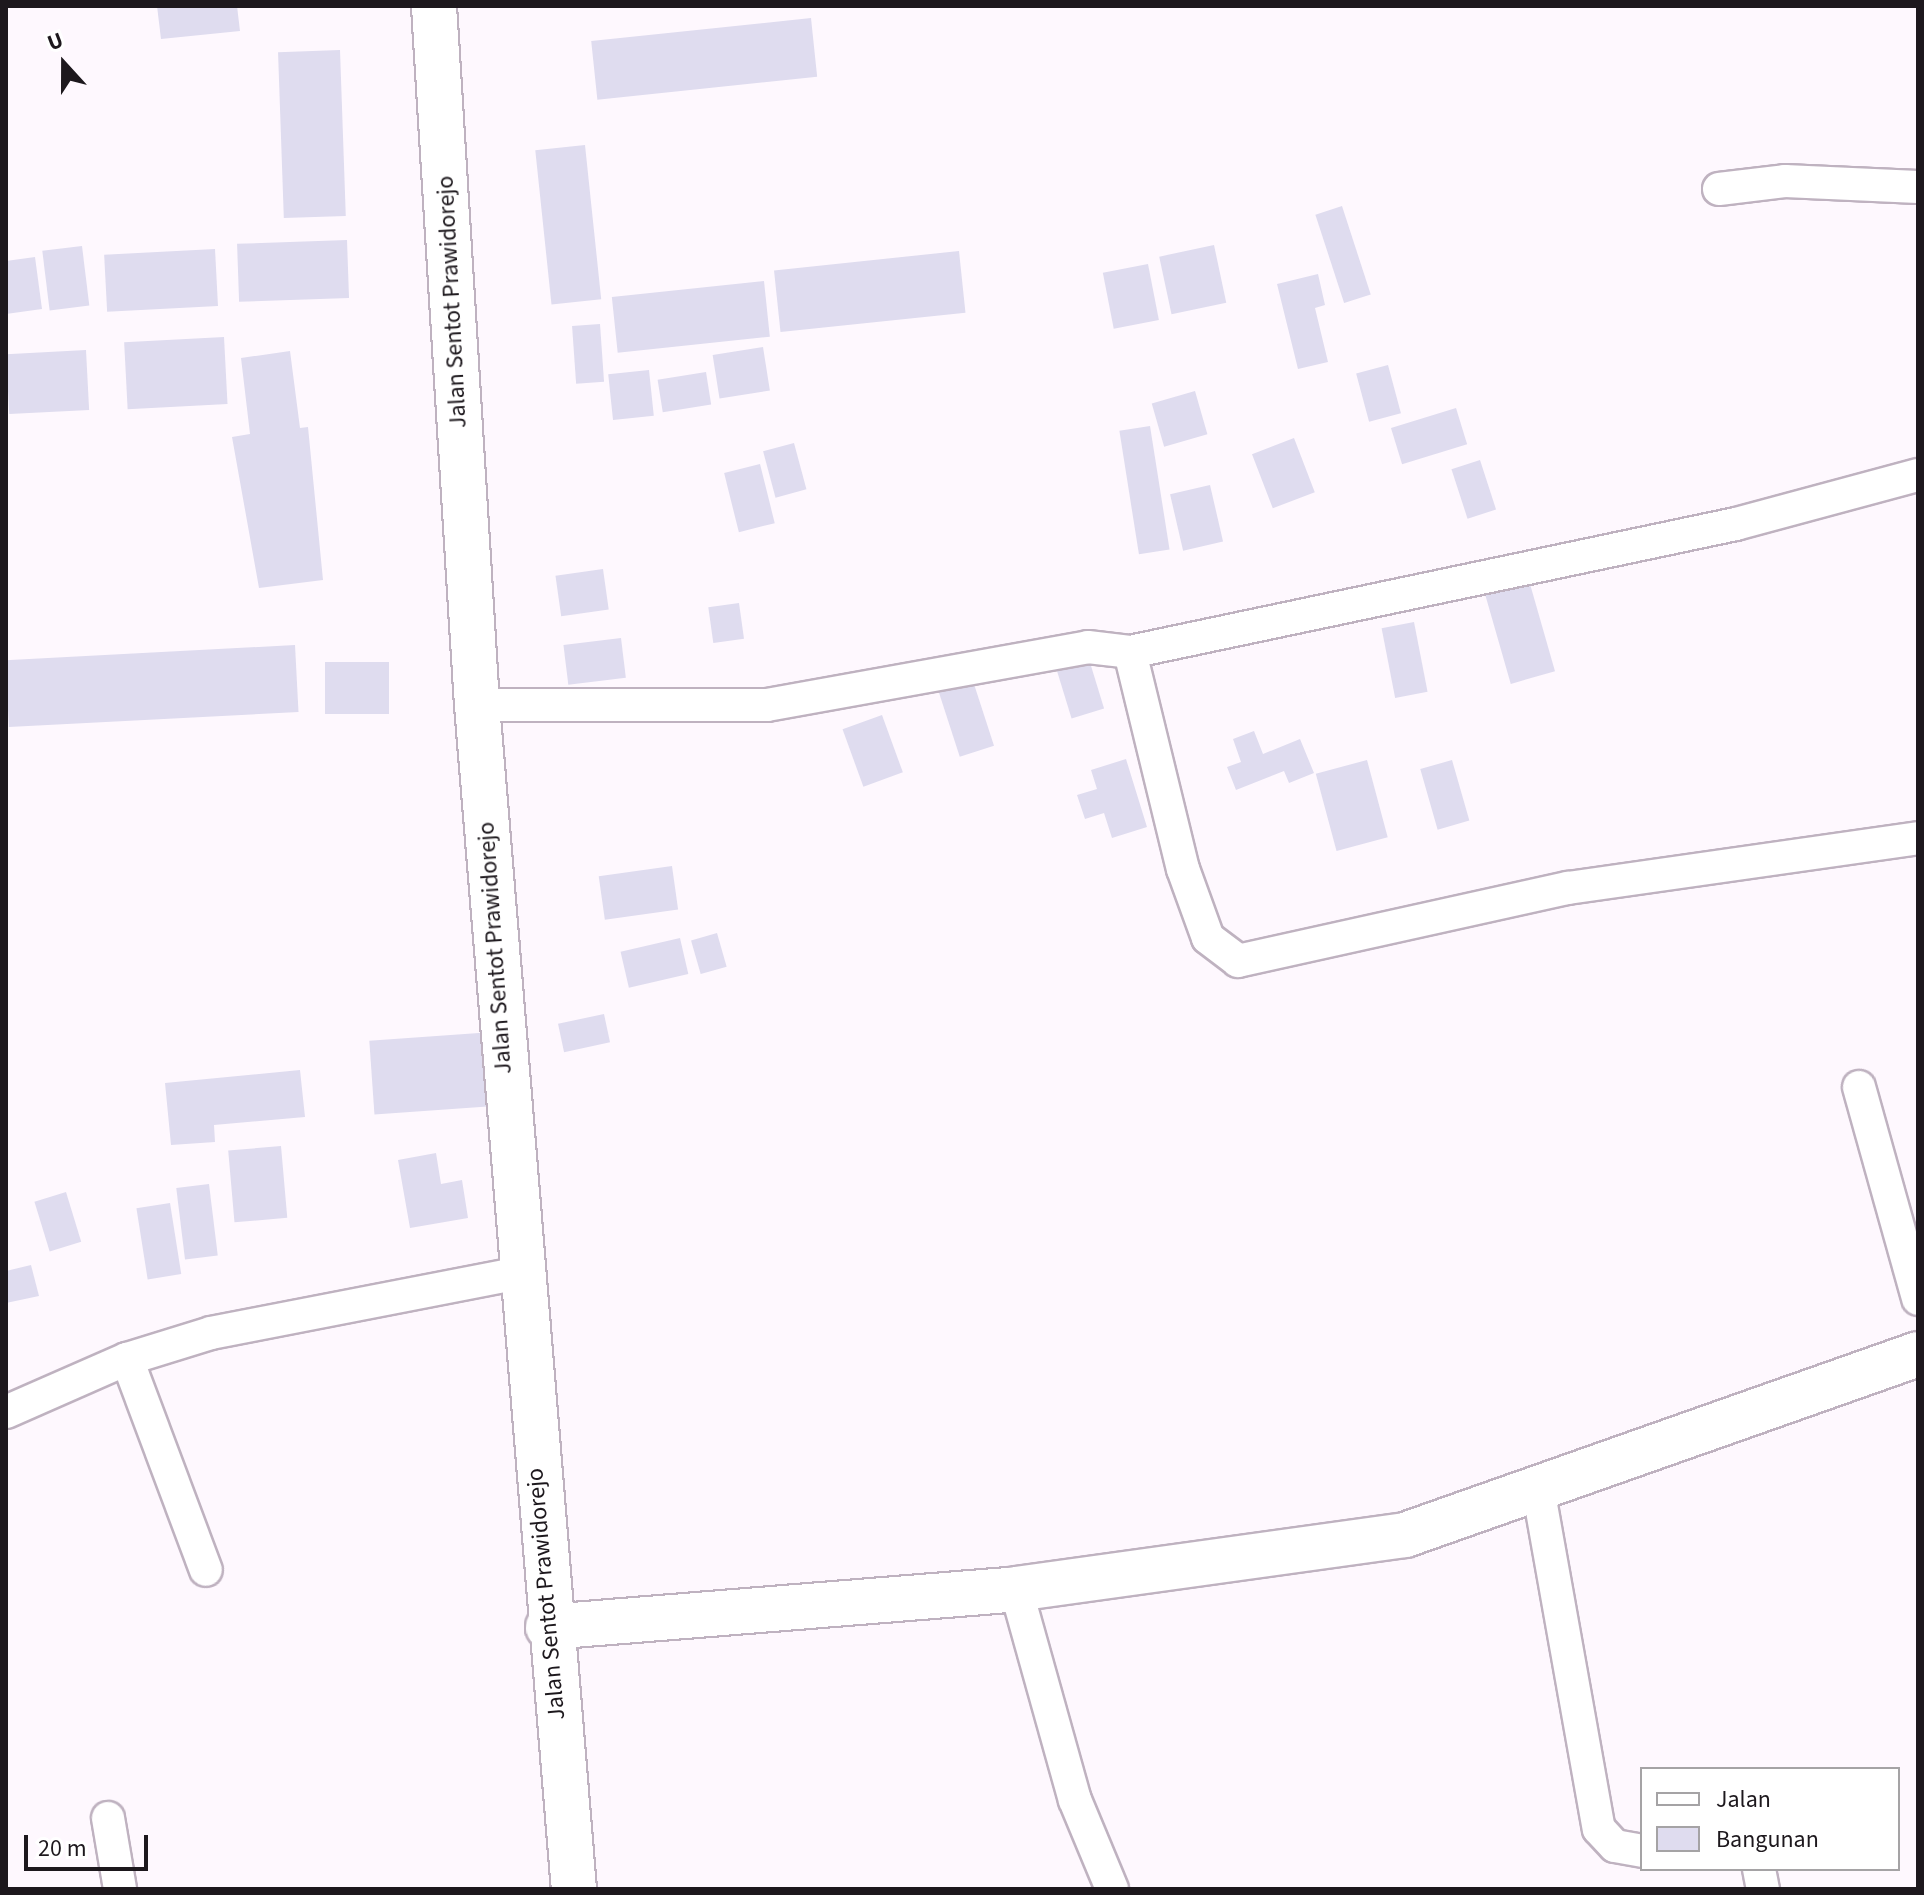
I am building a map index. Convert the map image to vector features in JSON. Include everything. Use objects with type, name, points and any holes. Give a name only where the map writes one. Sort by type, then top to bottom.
[{"type":"main road","name":"Jalan Sentot Prawidorejo","points":[[434,6],[477,705],[548,1627],[574,1889]]},
{"type":"main road","points":[[548,1627],[1016,1589],[1405,1535],[1918,1354]]},
{"type":"street","points":[[1719,189],[1785,181],[1918,187]]},
{"type":"street","points":[[477,705],[767,705],[1088,647],[1130,652],[1736,524],[1918,475]]},
{"type":"street","points":[[1130,652],[1183,869],[1208,938],[1238,961],[1568,888],[1918,838]]},
{"type":"street","points":[[1859,1087],[1918,1299]]},
{"type":"street","points":[[6,1412],[127,1359],[211,1333],[520,1273]]},
{"type":"street","points":[[127,1359],[206,1570]]},
{"type":"street","points":[[1538,1488],[1599,1829],[1615,1846],[1640,1851]]},
{"type":"street","points":[[1016,1589],[1075,1800],[1112,1889]]},
{"type":"street","points":[[108,1818],[120,1889]]},
{"type":"building","points":[[157,6],[237,6],[240,31],[161,39]]},
{"type":"building","points":[[811,18],[817,77],[597,100],[591,41]]},
{"type":"building","points":[[340,50],[346,216],[284,218],[278,52]]},
{"type":"building","points":[[585,145],[601,299],[551,304],[535,150]]},
{"type":"building","points":[[1342,206],[1371,294],[1344,303],[1315,215]]},
{"type":"building","points":[[347,240],[349,298],[239,302],[237,244]]},
{"type":"building","points":[[1214,245],[1226,303],[1171,314],[1159,257]]},
{"type":"building","points":[[82,246],[89,306],[50,310],[42,251]]},
{"type":"building","points":[[215,249],[218,306],[107,312],[104,255]]},
{"type":"building","points":[[959,251],[965,313],[780,332],[774,270]]},
{"type":"building","points":[[35,257],[42,309],[6,314],[6,261]]},
{"type":"building","points":[[1148,264],[1159,320],[1114,329],[1103,273]]},
{"type":"building","points":[[1318,274],[1325,305],[1315,308],[1328,362],[1298,369],[1277,284]]},
{"type":"building","points":[[764,281],[770,337],[618,353],[612,297]]},
{"type":"building","points":[[600,324],[604,382],[576,384],[572,326]]},
{"type":"building","points":[[224,337],[228,404],[128,409],[124,342]]},
{"type":"building","points":[[763,347],[770,390],[720,398],[713,355]]},
{"type":"building","points":[[86,350],[89,410],[9,414],[6,354]]},
{"type":"building","points":[[290,351],[300,428],[308,427],[323,580],[259,588],[232,437],[250,434],[241,358]]},
{"type":"building","points":[[1388,365],[1401,413],[1369,422],[1356,374]]},
{"type":"building","points":[[649,370],[654,416],[613,420],[608,374]]},
{"type":"building","points":[[706,372],[711,405],[663,412],[658,380]]},
{"type":"building","points":[[1195,391],[1207,434],[1164,447],[1152,403]]},
{"type":"building","points":[[1456,408],[1467,444],[1402,464],[1391,428]]},
{"type":"building","points":[[1150,426],[1170,549],[1139,554],[1119,431]]},
{"type":"building","points":[[1294,438],[1315,492],[1273,508],[1252,454]]},
{"type":"building","points":[[794,443],[806,489],[776,498],[763,451]]},
{"type":"building","points":[[1480,460],[1496,509],[1468,519],[1451,469]]},
{"type":"building","points":[[760,464],[775,523],[739,532],[724,473]]},
{"type":"building","points":[[1210,485],[1223,542],[1183,551],[1170,494]]},
{"type":"building","points":[[603,569],[609,610],[561,616],[555,576]]},
{"type":"building","points":[[1528,577],[1555,671],[1511,684],[1484,590]]},
{"type":"building","points":[[739,603],[744,639],[713,643],[708,607]]},
{"type":"building","points":[[1414,622],[1428,692],[1395,698],[1382,628]]},
{"type":"building","points":[[621,638],[626,678],[568,685],[563,645]]},
{"type":"building","points":[[295,645],[299,712],[9,727],[6,660]]},
{"type":"building","points":[[1088,656],[1104,709],[1072,719],[1055,666]]},
{"type":"building","points":[[325,662],[389,662],[389,714],[325,714]]},
{"type":"building","points":[[973,681],[994,746],[960,757],[939,692]]},
{"type":"building","points":[[882,715],[903,772],[863,787],[843,729]]},
{"type":"building","points":[[1254,731],[1263,754],[1300,739],[1314,773],[1289,783],[1284,771],[1236,790],[1227,767],[1241,762],[1233,739]]},
{"type":"building","points":[[1126,759],[1147,827],[1112,838],[1104,813],[1085,819],[1077,795],[1097,789],[1091,770]]},
{"type":"building","points":[[1367,760],[1388,837],[1337,851],[1316,774]]},
{"type":"building","points":[[1452,760],[1469,821],[1438,830],[1420,769]]},
{"type":"building","points":[[672,866],[678,910],[605,920],[599,876]]},
{"type":"building","points":[[717,933],[727,967],[701,974],[691,940]]},
{"type":"building","points":[[680,938],[688,974],[629,988],[621,952]]},
{"type":"building","points":[[604,1014],[610,1042],[564,1052],[558,1024]]},
{"type":"building","points":[[493,1032],[498,1106],[374,1114],[369,1041]]},
{"type":"building","points":[[300,1070],[305,1117],[214,1125],[215,1142],[171,1145],[165,1083]]},
{"type":"building","points":[[281,1146],[287,1218],[234,1222],[228,1151]]},
{"type":"building","points":[[436,1153],[441,1184],[462,1180],[468,1218],[410,1228],[398,1160]]},
{"type":"building","points":[[209,1184],[218,1255],[185,1259],[176,1188]]},
{"type":"building","points":[[66,1192],[81,1242],[50,1251],[34,1202]]},
{"type":"building","points":[[170,1203],[181,1274],[148,1279],[136,1208]]},
{"type":"building","points":[[31,1265],[39,1296],[6,1303],[6,1271]]}]
